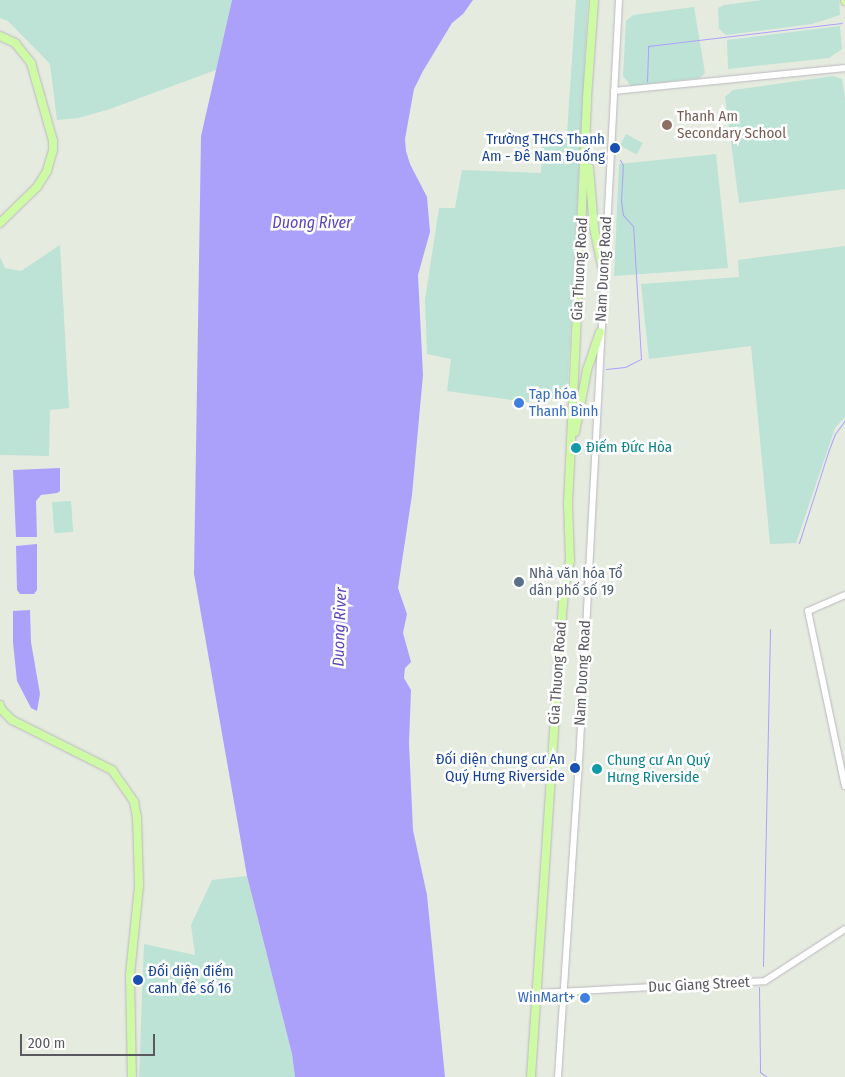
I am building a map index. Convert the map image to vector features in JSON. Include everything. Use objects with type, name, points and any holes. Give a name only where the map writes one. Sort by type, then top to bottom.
[{"type":"main road","name":"Gia Thuong Road","points":[[531,1077],[560,633],[564,591],[570,561],[568,504],[594,0]]},
{"type":"main road","points":[[0,36],[15,43],[31,64],[53,141],[53,150],[47,171],[37,187],[0,223]]},
{"type":"main road","points":[[586,131],[593,222],[604,275]]},
{"type":"main road","points":[[571,446],[583,402],[588,370],[600,332]]},
{"type":"main road","points":[[0,705],[1,709],[12,720],[112,770],[134,802],[137,817],[139,886],[130,976],[132,1077]]},
{"type":"main road","points":[[532,1061],[536,1077]]},
{"type":"street","name":"Nam Duong Road","points":[[558,1077],[580,742],[600,332],[619,0]]},
{"type":"street","points":[[614,91],[845,68]]},
{"type":"street","points":[[845,595],[808,611],[845,786]]},
{"type":"street","name":"Duc Giang Street","points":[[536,993],[765,981],[845,929]]},
{"type":"shaded area","points":[[0,0],[232,0],[216,70],[107,110],[78,118],[57,120],[50,64],[8,21],[0,18]]},
{"type":"shaded area","points":[[576,0],[588,0],[567,397],[527,402],[447,391],[451,359],[427,354],[425,300],[439,208],[455,208],[462,170],[541,173],[543,136],[567,133]]},
{"type":"shaded area","points":[[762,0],[839,0],[840,15],[812,24],[726,35],[719,29],[718,8],[724,5]]},
{"type":"shaded area","points":[[694,7],[705,73],[700,78],[631,86],[623,76],[626,21],[633,15]]},
{"type":"shaded area","points":[[840,26],[842,49],[829,58],[728,69],[727,40]]},
{"type":"shaded area","points":[[833,76],[842,79],[845,99],[845,189],[739,203],[725,97],[733,90]]},
{"type":"shaded area","points":[[626,134],[643,143],[637,154],[620,145]]},
{"type":"shaded area","points":[[716,154],[728,268],[614,276],[619,164]]},
{"type":"shaded area","points":[[60,245],[69,408],[50,410],[49,456],[0,455],[0,257],[5,268],[21,271]]},
{"type":"shaded area","points":[[845,246],[845,417],[835,428],[796,543],[770,544],[751,346],[649,359],[641,284],[739,277],[738,260]]},
{"type":"shaded area","points":[[71,501],[73,532],[54,533],[52,502]]},
{"type":"shaded area","points":[[247,876],[292,1054],[295,1077],[139,1077],[144,944],[195,955],[191,925],[212,880]]},
{"type":"water","name":"Duong River","points":[[232,0],[473,0],[463,14],[452,23],[414,89],[405,139],[410,164],[427,197],[430,232],[418,275],[423,375],[412,495],[398,588],[407,614],[403,633],[411,662],[405,668],[404,678],[411,690],[409,743],[413,830],[427,895],[445,1077],[295,1077],[292,1054],[247,876],[194,574],[201,136]]},
{"type":"water","points":[[60,468],[60,491],[41,495],[36,501],[37,537],[16,537],[13,470]]},
{"type":"water","points":[[37,544],[37,590],[34,594],[20,594],[17,590],[16,546]]},
{"type":"water","points":[[30,610],[31,642],[40,694],[37,711],[31,708],[17,681],[13,643],[13,611]]},
{"type":"waterway","points":[[647,81],[648,46],[842,23]]},
{"type":"waterway","points":[[606,369],[625,367],[641,359],[633,226],[623,215],[621,201],[623,165],[620,160]]},
{"type":"waterway","points":[[799,543],[828,452],[835,434],[845,420]]},
{"type":"waterway","points":[[763,966],[770,629]]},
{"type":"waterway","points":[[759,987],[760,1072],[767,1077]]},
{"type":"place","name":"Thanh Am Secondary School","points":[[667,125]]},
{"type":"place","name":"Trường THCS Thanh Am - Đê Nam Đuống","points":[[615,148]]},
{"type":"place","name":"Tạp hóa Thanh Bình","points":[[519,403]]},
{"type":"place","name":"Điếm Đức Hòa","points":[[576,448]]},
{"type":"place","name":"Nhà văn hóa Tổ dân phố số 19","points":[[519,582]]},
{"type":"place","name":"Đối diện chung cư An Quý Hưng Riverside","points":[[575,768]]},
{"type":"place","name":"Chung cư An Quý Hưng Riverside","points":[[597,769]]},
{"type":"place","name":"Đối diện điếm canh đê số 16","points":[[138,980]]},
{"type":"place","name":"WinMart+","points":[[585,998]]}]
